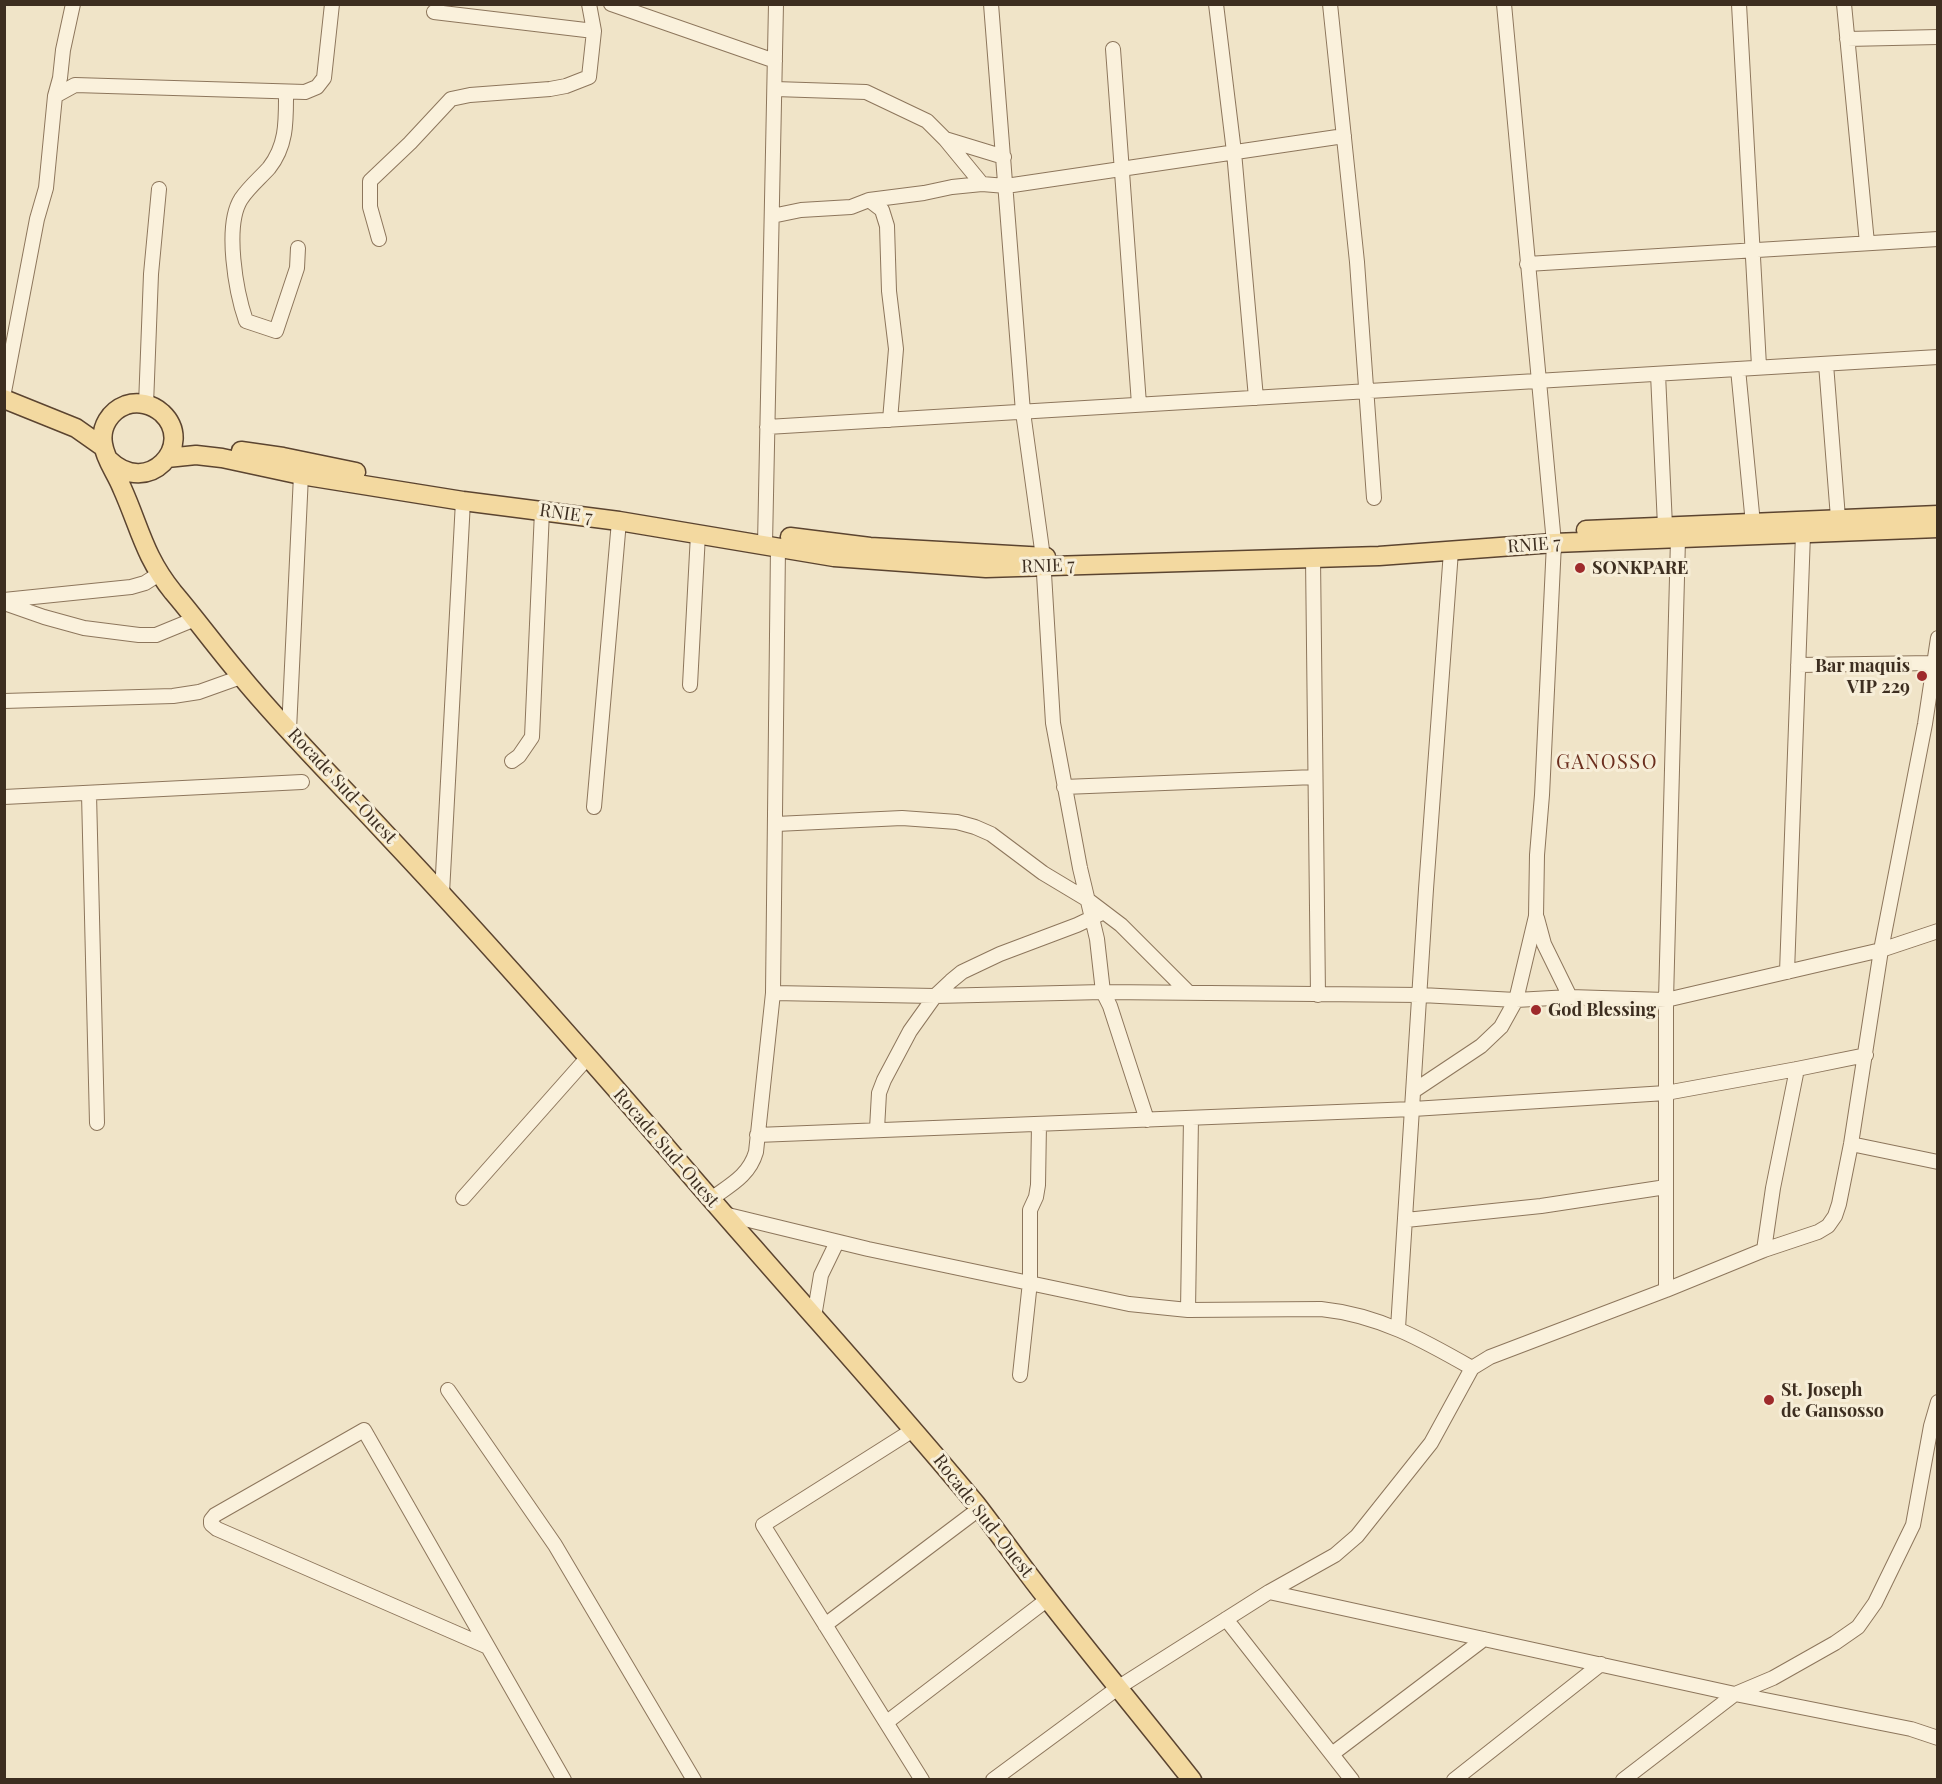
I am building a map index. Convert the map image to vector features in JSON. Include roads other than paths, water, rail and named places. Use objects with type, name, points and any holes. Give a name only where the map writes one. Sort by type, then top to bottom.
[{"type":"main road","points":[[5,389],[44,416],[76,428],[106,453],[117,467],[126,472],[147,473],[159,467],[167,458],[173,440],[172,430]]},
{"type":"main road","points":[[106,453],[102,436],[109,417],[128,405],[146,405]]},
{"type":"main road","name":"RNIE 7","points":[[146,405],[160,411],[172,430],[187,443],[283,457],[375,476],[769,541],[834,556],[913,564],[986,568],[1043,562],[1553,537],[1678,539],[1938,528]]},
{"type":"main road","points":[[44,416],[72,420],[109,417]]},
{"type":"main road","name":"Rocade Sud-Ouest","points":[[106,453],[125,493],[151,561],[241,677],[441,893],[588,1057],[913,1430],[979,1509],[1192,1779]]},
{"type":"main road","name":"RNIE 7","points":[[167,458],[196,455],[301,475],[463,501],[619,521],[698,534],[769,541]]},
{"type":"main road","name":"Rocade Sud-Ouest","points":[[135,523],[137,496],[147,473]]},
{"type":"main road","name":"RNIE 7","points":[[1043,562],[1313,558],[1452,551],[1553,537],[1665,526],[1938,515]]},
{"type":"street","points":[[5,389],[37,219],[46,188],[55,96],[73,4]]},
{"type":"street","points":[[55,96],[75,85],[305,92],[317,87],[324,78],[332,4]]},
{"type":"street","points":[[380,239],[370,207],[370,181],[451,99],[470,95],[550,89],[566,86],[589,77],[594,31],[589,4]]},
{"type":"street","points":[[611,4],[775,61]]},
{"type":"street","points":[[711,1199],[745,1174],[756,1152],[772,993],[776,824],[767,427],[776,4]]},
{"type":"street","points":[[991,4],[1023,412],[1043,562],[1053,723],[1088,900]]},
{"type":"street","points":[[1216,4],[1234,152],[1256,398]]},
{"type":"street","points":[[1330,4],[1358,262],[1374,498]]},
{"type":"street","points":[[1415,1090],[1492,1037],[1501,1027],[1516,1000],[1536,916],[1553,537],[1504,4]]},
{"type":"street","points":[[1739,4],[1759,366]]},
{"type":"street","points":[[1844,4],[1867,243]]},
{"type":"street","points":[[434,12],[594,31]]},
{"type":"street","points":[[1847,39],[1938,37]]},
{"type":"street","points":[[1113,49],[1139,404]]},
{"type":"street","points":[[775,89],[866,92],[927,122],[945,139],[982,184]]},
{"type":"street","points":[[286,93],[283,146],[276,158],[241,199],[236,211],[234,268],[246,321],[276,331],[297,268],[298,248]]},
{"type":"street","points":[[772,216],[801,210],[851,207],[869,200],[885,200],[952,187],[982,184],[1006,186],[1344,136]]},
{"type":"street","points":[[945,139],[1004,157]]},
{"type":"street","points":[[146,405],[151,274],[159,189]]},
{"type":"street","points":[[869,200],[882,210],[887,226],[889,291],[896,349],[890,420]]},
{"type":"street","points":[[1527,264],[1938,239]]},
{"type":"street","points":[[767,427],[1938,357]]},
{"type":"street","points":[[1826,364],[1838,518]]},
{"type":"street","points":[[1738,369],[1753,524]]},
{"type":"street","points":[[1658,374],[1665,526]]},
{"type":"street","points":[[289,730],[301,475]]},
{"type":"street","points":[[441,893],[463,501]]},
{"type":"street","points":[[512,761],[519,756],[532,737],[542,511]]},
{"type":"street","points":[[594,807],[619,521]]},
{"type":"street","points":[[690,685],[698,534]]},
{"type":"street","points":[[1787,972],[1803,534]]},
{"type":"street","points":[[1666,1290],[1666,1000],[1678,539]]},
{"type":"street","points":[[1398,1328],[1415,1090],[1426,888],[1452,551]]},
{"type":"street","points":[[1313,558],[1318,995]]},
{"type":"street","points":[[4,601],[131,586],[145,583],[159,574]]},
{"type":"street","points":[[4,601],[44,617],[84,628],[139,635],[156,634],[195,619]]},
{"type":"street","points":[[993,1779],[1119,1687],[1226,1618],[1335,1555],[1357,1536],[1431,1443],[1472,1368],[1508,1349],[1666,1290],[1764,1250],[1818,1233],[1828,1226],[1839,1204],[1866,1055],[1881,951],[1931,725],[1933,663],[1938,638]]},
{"type":"street","points":[[1798,665],[1933,663]]},
{"type":"street","points":[[4,701],[173,696],[199,692],[241,677]]},
{"type":"street","points":[[1064,787],[1315,777]]},
{"type":"street","points":[[4,797],[302,782]]},
{"type":"street","points":[[89,794],[97,1123]]},
{"type":"street","points":[[776,824],[902,818],[966,824],[991,834],[1043,873],[1088,900],[1098,914],[1121,925],[1189,993]]},
{"type":"street","points":[[1098,914],[1097,939],[1103,992],[1110,1006],[1148,1120]]},
{"type":"street","points":[[877,1129],[879,1093],[884,1080],[910,1031],[935,996],[962,972],[1000,954],[1077,925],[1098,914]]},
{"type":"street","points":[[1536,916],[1544,944],[1570,997]]},
{"type":"street","points":[[772,993],[935,996],[1103,992],[1421,995],[1516,1000],[1570,997],[1666,1000],[1881,951],[1938,931]]},
{"type":"street","points":[[757,1135],[1413,1109],[1666,1093],[1797,1070],[1866,1055]]},
{"type":"street","points":[[463,1198],[588,1057]]},
{"type":"street","points":[[1764,1250],[1773,1188],[1797,1070]]},
{"type":"street","points":[[1188,1310],[1191,1118]]},
{"type":"street","points":[[1020,1375],[1030,1282],[1030,1210],[1038,1185],[1039,1124]]},
{"type":"street","points":[[1851,1144],[1938,1162]]},
{"type":"street","points":[[1406,1220],[1541,1206],[1666,1187]]},
{"type":"street","points":[[724,1214],[837,1242],[1129,1304],[1188,1310],[1321,1309],[1353,1314],[1398,1328],[1472,1368]]},
{"type":"street","points":[[814,1317],[821,1275],[837,1242]]},
{"type":"street","points":[[448,1389],[555,1545],[694,1779]]},
{"type":"street","points":[[1623,1779],[1735,1694],[1773,1678],[1858,1627],[1875,1603],[1913,1525],[1938,1402]]},
{"type":"street","points":[[488,1647],[217,1529],[211,1524],[211,1520],[215,1515],[252,1492],[364,1430],[564,1779]]},
{"type":"street","points":[[913,1430],[763,1525],[922,1779]]},
{"type":"street","points":[[825,1625],[979,1509]]},
{"type":"street","points":[[1269,1592],[1735,1694],[1911,1729],[1938,1738]]},
{"type":"street","points":[[887,1722],[1048,1599]]},
{"type":"street","points":[[1226,1618],[1352,1779]]},
{"type":"street","points":[[1332,1754],[1484,1639]]},
{"type":"street","points":[[1454,1779],[1601,1664]]},
{"type":"place","name":"SONKPARE","points":[[1580,568]]},
{"type":"place","name":"Bar maquis VIP 229","points":[[1922,676]]},
{"type":"place","name":"God Blessing","points":[[1536,1010]]},
{"type":"place","name":"St. Joseph de Gansosso","points":[[1769,1400]]},
{"type":"district","name":"GANOSSO","points":[[1607,763]]}]
